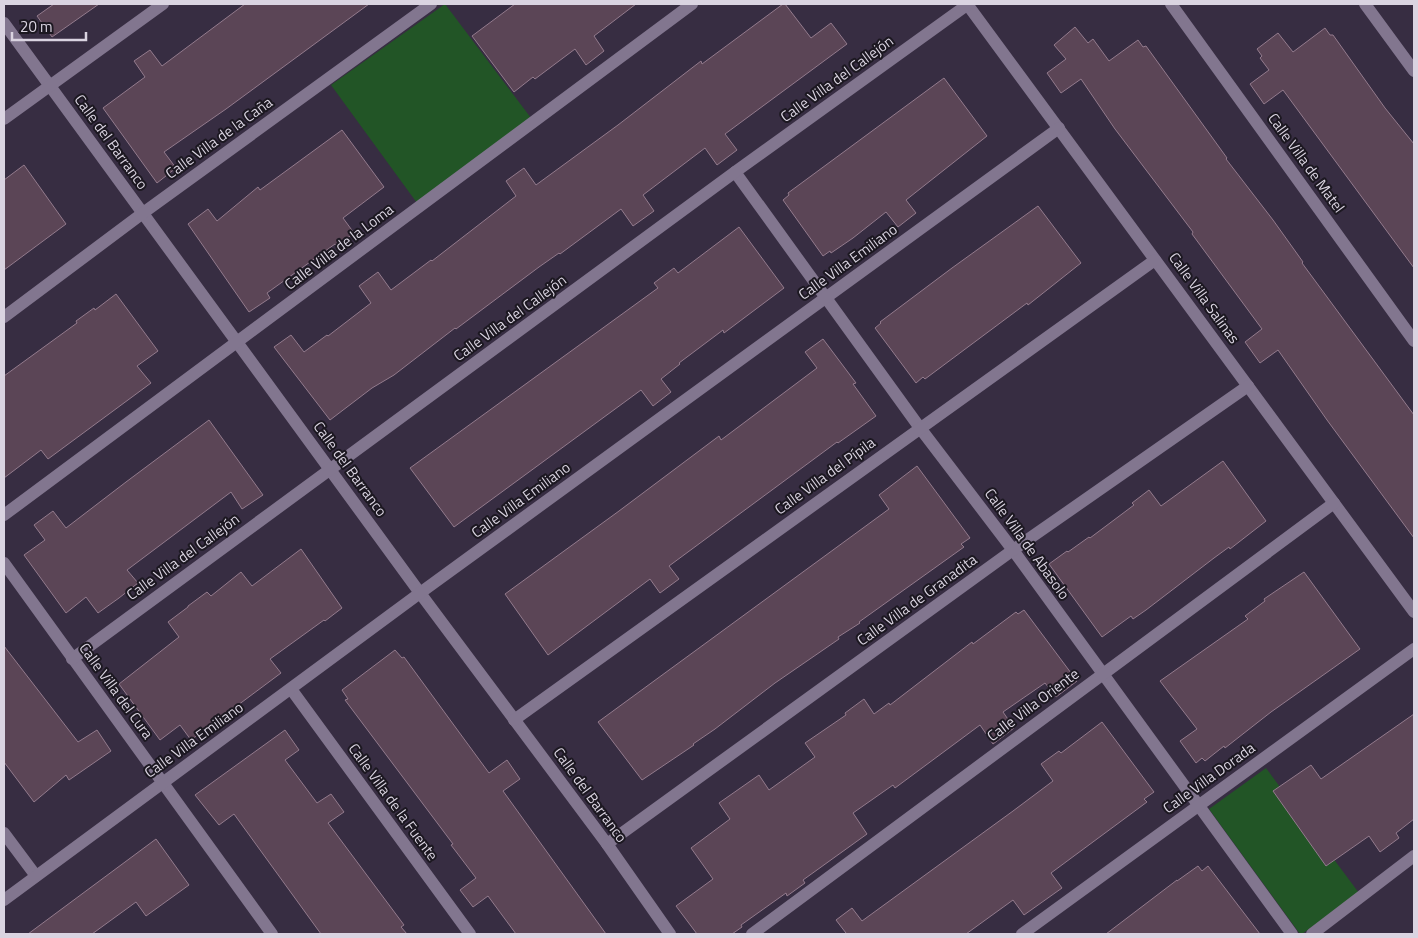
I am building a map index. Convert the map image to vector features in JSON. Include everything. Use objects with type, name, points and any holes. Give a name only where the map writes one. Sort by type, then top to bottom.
[{"type":"street","points":[[4,119],[163,4]]},
{"type":"street","name":"Calle Villa de la Caña","points":[[4,317],[143,213],[431,4]]},
{"type":"street","name":"Calle Villa de la Loma","points":[[4,515],[692,4]]},
{"type":"street","name":"Calle Villa Salinas","points":[[967,4],[1414,612]]},
{"type":"street","name":"Calle Villa del Callejón","points":[[72,659],[967,4]]},
{"type":"street","name":"Calle Villa de Matel","points":[[1171,4],[1414,341]]},
{"type":"street","points":[[1365,4],[1414,71]]},
{"type":"street","name":"Calle del Barranco","points":[[4,23],[420,593],[607,844],[670,934]]},
{"type":"street","name":"Calle Villa Emiliano","points":[[4,900],[420,593],[1059,128]]},
{"type":"street","name":"Calle Villa de Abasolo","points":[[735,172],[920,428],[1013,550],[1292,934]]},
{"type":"street","name":"Calle Villa del Pípila","points":[[514,720],[1155,260]]},
{"type":"street","name":"Calle Villa de Granadita","points":[[607,844],[1013,550],[1248,386]]},
{"type":"street","name":"Calle Villa Oriente","points":[[752,934],[1334,503]]},
{"type":"street","name":"Calle Villa del Cura","points":[[4,564],[272,934]]},
{"type":"street","name":"Calle Villa Dorada","points":[[1022,934],[1414,649]]},
{"type":"street","name":"Calle Villa de la Fuente","points":[[290,689],[470,934]]},
{"type":"street","points":[[4,833],[36,876]]},
{"type":"street","points":[[1312,934],[1414,856]]},
{"type":"green space","points":[[445,4],[531,118],[417,203],[331,85]]},
{"type":"green space","points":[[1266,768],[1359,893],[1302,934],[1300,934],[1209,809]]},
{"type":"building","points":[[54,4],[99,4],[52,37],[37,16]]},
{"type":"building","points":[[245,4],[369,4],[164,152],[176,168],[157,183],[103,108],[145,77],[134,61],[150,50],[162,66]]},
{"type":"building","points":[[515,4],[636,4],[594,36],[604,51],[586,65],[575,49],[514,92],[472,36]]},
{"type":"building","points":[[785,4],[811,38],[831,23],[847,44],[725,134],[737,150],[717,165],[705,148],[643,195],[654,211],[633,226],[621,209],[330,420],[274,347],[291,335],[304,352],[328,336],[371,303],[359,286],[378,272],[391,290],[516,196],[506,181],[524,168],[536,185],[701,61],[702,64]]},
{"type":"building","points":[[1075,27],[1088,43],[1093,39],[1109,61],[1138,40],[1143,47],[1146,46],[1226,159],[1273,220],[1302,263],[1414,415],[1414,538],[1278,350],[1260,363],[1245,342],[1262,329],[1192,234],[1193,232],[1115,129],[1081,79],[1061,93],[1047,73],[1066,59],[1054,45]]},
{"type":"building","points":[[1325,28],[1330,35],[1333,35],[1385,108],[1414,144],[1414,268],[1283,90],[1264,104],[1250,84],[1269,70],[1260,58],[1262,56],[1257,49],[1278,33],[1293,52]]},
{"type":"building","points":[[944,78],[987,136],[906,200],[916,213],[898,227],[886,212],[853,238],[831,253],[830,251],[823,256],[783,200],[789,195],[788,193]]},
{"type":"building","points":[[342,130],[384,187],[343,218],[354,233],[337,246],[335,244],[267,293],[270,298],[249,312],[188,224],[208,209],[217,221],[258,187],[260,190]]},
{"type":"building","points":[[24,165],[66,224],[4,270],[4,180]]},
{"type":"building","points":[[1038,206],[1081,263],[1028,305],[1027,303],[925,379],[923,377],[916,383],[875,328],[880,322],[952,268]]},
{"type":"building","points":[[739,227],[784,288],[724,333],[723,330],[661,379],[671,392],[653,406],[641,390],[454,527],[410,468],[658,288],[654,283],[674,268],[678,273]]},
{"type":"building","points":[[116,294],[158,351],[137,366],[151,383],[48,459],[41,450],[4,478],[4,376],[77,323],[76,321],[94,308],[95,310]]},
{"type":"building","points":[[823,339],[856,383],[853,384],[876,416],[837,442],[669,566],[679,579],[660,593],[650,579],[548,655],[505,594],[719,436],[721,440],[817,368],[805,352]]},
{"type":"building","points":[[209,420],[263,495],[242,509],[231,492],[127,570],[138,583],[119,598],[98,613],[86,597],[66,613],[24,555],[45,540],[34,525],[53,511],[66,528]]},
{"type":"building","points":[[1223,461],[1266,521],[1146,610],[1133,619],[1131,616],[1102,637],[1049,564],[1090,538],[1134,505],[1132,503],[1149,490],[1161,506]]},
{"type":"building","points":[[917,466],[970,538],[961,544],[964,547],[838,637],[839,639],[775,683],[694,745],[642,780],[598,722],[889,509],[879,495]]},
{"type":"building","points":[[301,549],[342,608],[270,659],[281,673],[230,711],[232,713],[213,727],[211,725],[191,740],[180,725],[160,740],[119,684],[179,637],[168,622],[188,606],[207,592],[211,596],[241,572],[252,586]]},
{"type":"building","points":[[1304,572],[1360,649],[1271,712],[1225,748],[1224,746],[1205,761],[1202,758],[1196,763],[1180,741],[1197,729],[1160,681],[1248,619],[1245,616],[1265,601],[1264,599]]},
{"type":"building","points":[[1024,610],[1077,681],[1056,697],[1045,683],[1003,712],[1014,728],[993,744],[980,725],[895,788],[893,785],[853,813],[867,834],[803,880],[805,883],[787,896],[786,893],[741,925],[742,927],[732,934],[697,934],[676,906],[713,879],[691,848],[730,819],[719,803],[759,775],[769,790],[815,757],[805,743],[846,715],[845,713],[864,699],[874,714],[889,703],[890,705],[972,642],[973,644],[1016,612],[1018,614]]},
{"type":"building","points":[[4,646],[78,742],[97,730],[111,751],[69,780],[66,775],[34,802],[4,762]]},
{"type":"building","points":[[395,650],[402,658],[404,657],[489,773],[507,760],[520,779],[503,791],[606,934],[516,934],[488,896],[473,907],[460,890],[476,878],[451,845],[453,844],[345,700],[348,699],[342,690]]},
{"type":"building","points":[[1414,714],[1414,819],[1396,833],[1399,838],[1380,852],[1369,836],[1326,866],[1273,791],[1311,765],[1321,779]]},
{"type":"building","points":[[1102,722],[1154,792],[1144,799],[1147,802],[1051,873],[1062,888],[1024,915],[1013,900],[966,934],[844,934],[846,933],[836,920],[852,908],[862,921],[1013,811],[1053,781],[1041,764],[1059,751],[1061,753]]},
{"type":"building","points":[[285,730],[299,750],[285,760],[317,803],[331,794],[344,812],[328,823],[404,925],[401,927],[407,934],[321,934],[234,814],[219,825],[195,795]]},
{"type":"building","points":[[156,839],[189,885],[146,916],[136,902],[92,934],[28,934]]},
{"type":"building","points":[[1198,866],[1202,871],[1208,866],[1260,934],[1106,934],[1177,880]]}]
